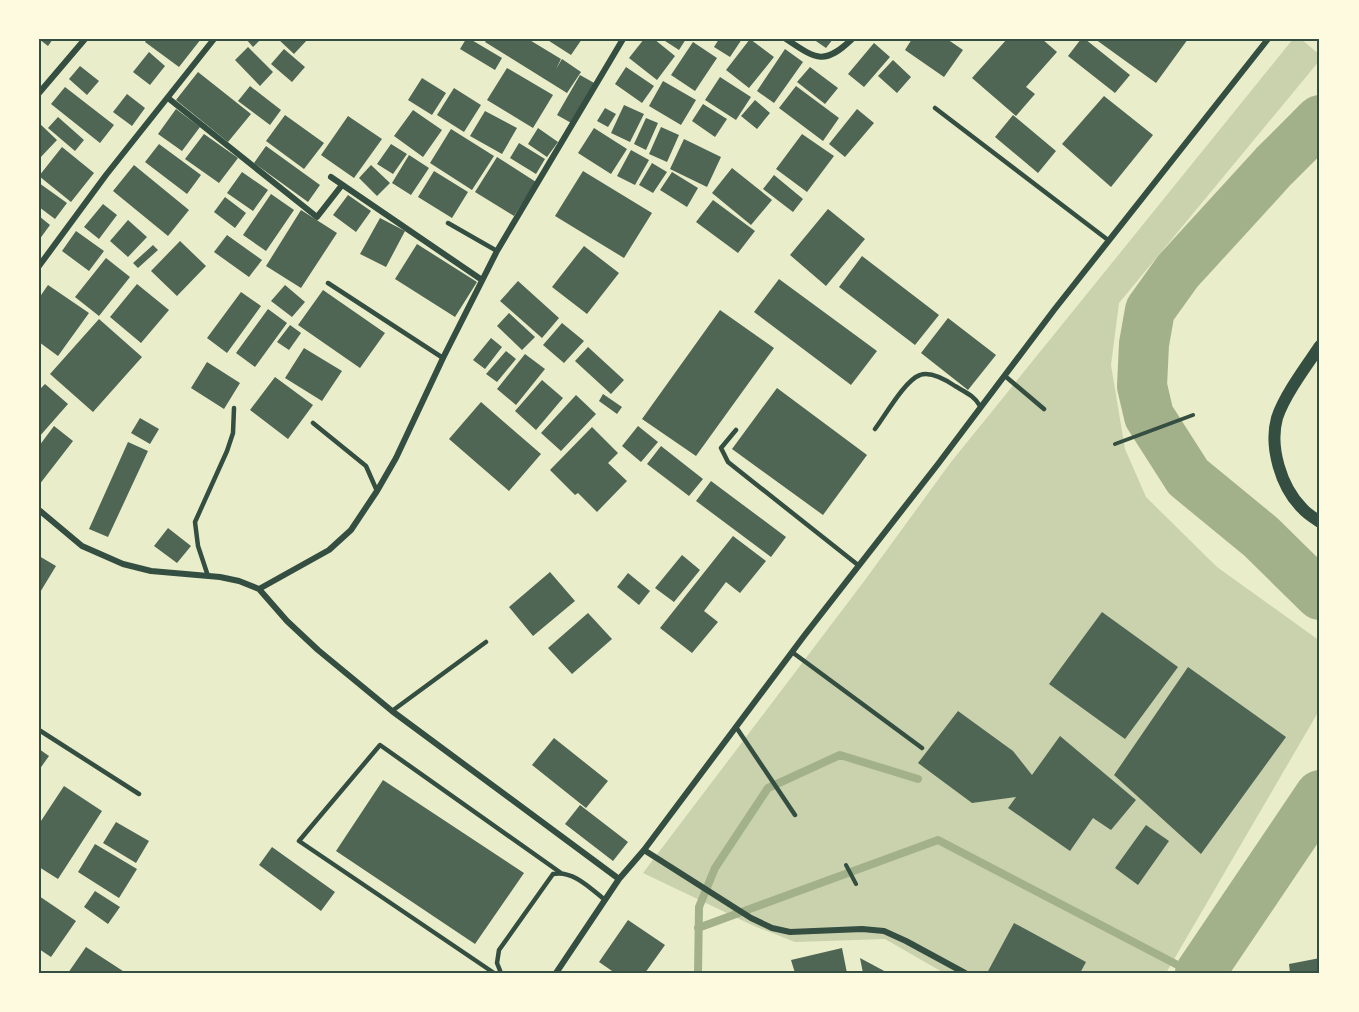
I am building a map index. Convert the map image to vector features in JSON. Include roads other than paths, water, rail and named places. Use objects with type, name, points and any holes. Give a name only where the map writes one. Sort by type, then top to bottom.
[{"type":"main road","points":[[1320,346],[1296,382],[1277,418],[1275,449],[1280,474],[1301,508],[1320,522]]},
{"type":"street","points":[[39,93],[85,39]]},
{"type":"street","points":[[39,266],[106,175],[214,39]]},
{"type":"street","points":[[259,589],[329,550],[351,530],[377,491],[396,458],[497,251],[623,39]]},
{"type":"street","points":[[786,39],[812,55],[822,58],[831,57],[852,39]]},
{"type":"street","points":[[556,973],[620,879],[858,565],[938,464],[1108,240],[1268,39]]},
{"type":"street","points":[[168,98],[317,217],[342,184]]},
{"type":"street","points":[[331,177],[482,280]]},
{"type":"street","points":[[39,510],[82,546],[123,564],[151,571],[239,581],[259,589],[287,621],[318,650],[392,711],[620,879]]},
{"type":"street","points":[[644,850],[751,918],[772,928],[789,932],[862,929],[884,931],[906,940],[965,973]]},
{"type":"lane","points":[[935,108],[1108,240]]},
{"type":"lane","points":[[448,223],[497,251]]},
{"type":"lane","points":[[328,283],[443,358]]},
{"type":"lane","points":[[875,429],[909,383],[921,374],[934,375],[950,383],[976,399],[980,406]]},
{"type":"lane","points":[[1005,376],[1044,410]]},
{"type":"lane","points":[[208,576],[198,546],[195,522],[227,451],[233,433],[234,408]]},
{"type":"lane","points":[[313,423],[366,465],[377,491]]},
{"type":"lane","points":[[736,430],[721,448],[728,462],[858,565]]},
{"type":"lane","points":[[392,711],[486,642]]},
{"type":"lane","points":[[792,652],[922,748]]},
{"type":"lane","points":[[736,727],[795,815]]},
{"type":"lane","points":[[39,730],[140,794]]},
{"type":"lane","points":[[494,973],[299,841],[380,745],[561,873]]},
{"type":"lane","points":[[501,973],[497,963],[499,950],[553,874],[573,876],[605,900]]},
{"type":"waterway","points":[[1320,120],[1274,166],[1178,271],[1150,310],[1144,344],[1142,386],[1149,416],[1188,477],[1261,537],[1320,595]]},
{"type":"waterway","points":[[698,973],[699,907],[715,868],[768,788],[840,755],[918,779]]},
{"type":"waterway","points":[[1200,973],[1320,795]]},
{"type":"waterway","points":[[698,928],[938,840],[1193,973]]}]
